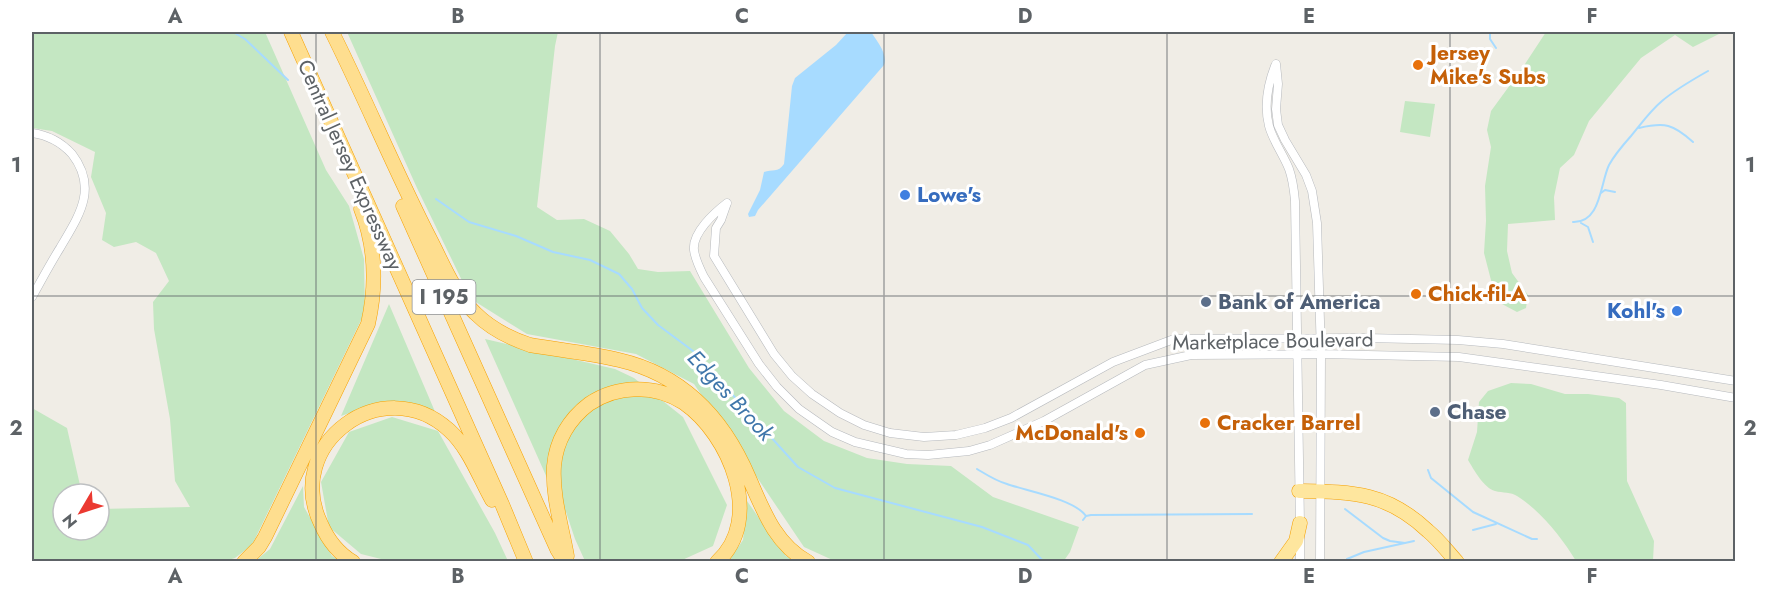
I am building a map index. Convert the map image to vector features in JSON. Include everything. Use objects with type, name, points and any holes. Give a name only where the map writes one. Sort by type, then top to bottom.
[{"type":"highway","name":"Central Jersey Expressway","points":[[291,32],[493,483],[525,561]]},
{"type":"highway","name":"Central Jersey Expressway","points":[[325,32],[557,549],[566,561]]},
{"type":"highway","points":[[332,32],[402,185],[455,288],[475,313],[495,329],[515,340],[530,345],[619,360],[639,366],[674,383],[689,394],[708,411],[728,436],[740,456],[768,521],[776,534],[788,548],[808,561]]},
{"type":"highway","points":[[244,561],[259,547],[265,537],[368,324],[375,286],[375,266],[368,228],[302,56]]},
{"type":"highway","points":[[566,561],[554,478],[554,464],[559,442],[575,417],[592,402],[610,393],[635,389],[660,392],[684,404],[696,413],[725,453],[737,484],[741,516],[734,540],[717,561]]},
{"type":"highway","points":[[353,561],[337,549],[318,519],[312,494],[315,469],[326,444],[344,425],[365,413],[390,408],[414,410],[426,414],[457,438],[525,561]]},
{"type":"highway","points":[[1299,491],[1360,494],[1393,505],[1428,531],[1457,561]]},
{"type":"highway","points":[[1281,561],[1296,541],[1300,523]]},
{"type":"street","points":[[1300,561],[1293,185],[1289,170],[1269,127],[1267,112],[1269,83],[1276,64],[1278,125],[1306,175],[1316,207],[1321,354],[1320,561]]},
{"type":"street","points":[[32,133],[51,138],[68,150],[80,168],[85,189],[81,212],[32,297]]},
{"type":"street","name":"Marketplace Boulevard","points":[[1736,381],[1503,344],[1416,339],[1174,339],[1113,362],[1011,418],[985,428],[956,435],[924,437],[890,433],[864,425],[812,394],[792,376],[774,354],[714,256],[716,228],[727,203],[713,213],[697,236],[693,248],[704,277],[759,364],[792,402],[832,432],[855,442],[906,454],[969,451],[990,445],[1044,421],[1144,365],[1191,355],[1321,354],[1459,357],[1594,375],[1736,398]]},
{"type":"green space","points":[[32,32],[265,32],[326,170],[349,206],[364,259],[365,312],[252,545],[235,558],[222,562],[32,561],[32,408],[67,428],[79,482],[51,482],[51,542],[111,542],[111,509],[190,507],[175,481],[170,419],[154,329],[153,302],[169,281],[156,253],[136,242],[114,247],[102,240],[106,213],[91,177],[95,152],[52,131],[32,128]]},
{"type":"green space","points":[[347,32],[558,32],[537,207],[557,220],[584,219],[610,231],[638,269],[658,272],[690,271],[749,368],[784,411],[824,441],[867,458],[907,464],[951,466],[993,497],[1079,527],[1070,552],[1063,562],[837,562],[804,547],[694,384],[636,354],[527,334],[471,299],[417,188]]},
{"type":"green space","points":[[1546,32],[1723,32],[1693,47],[1675,35],[1641,58],[1589,121],[1574,155],[1560,168],[1554,197],[1555,220],[1508,224],[1507,251],[1512,273],[1528,295],[1526,308],[1517,312],[1502,304],[1492,284],[1484,253],[1485,186],[1491,147],[1487,130],[1491,111]]},
{"type":"green space","points":[[1405,101],[1435,104],[1430,137],[1400,132]]},
{"type":"green space","points":[[389,304],[436,414],[410,404],[375,404],[341,416]]},
{"type":"green space","points":[[485,339],[615,369],[634,378],[683,417],[727,505],[713,546],[680,561],[585,561],[566,512],[560,507]]},
{"type":"green space","points":[[1511,383],[1531,384],[1565,394],[1619,398],[1626,403],[1627,481],[1654,541],[1653,561],[1576,561],[1558,534],[1526,502],[1510,493],[1491,489],[1480,478],[1468,460],[1477,432],[1479,402],[1488,391]]},
{"type":"green space","points":[[392,417],[438,431],[495,533],[508,561],[389,561],[361,554],[329,527],[321,482],[349,432]]},
{"type":"green space","points":[[303,486],[304,507],[332,556],[341,561],[254,562],[270,549]]},
{"type":"green space","points":[[747,501],[786,556],[796,561],[728,562],[743,540]]},
{"type":"water","points":[[848,32],[871,32],[885,56],[884,65],[755,216],[749,217],[748,214],[760,190],[764,172],[777,170],[784,164],[792,86],[795,78],[836,45]]},
{"type":"waterway","name":"Edges Brook","points":[[233,32],[245,39],[288,80]]},
{"type":"waterway","points":[[1490,32],[1490,39],[1496,48]]},
{"type":"waterway","points":[[1573,222],[1582,221],[1594,209],[1609,165],[1650,113],[1673,93],[1708,71]]},
{"type":"waterway","points":[[1639,128],[1656,125],[1668,126],[1680,131],[1693,142]]},
{"type":"waterway","points":[[1601,193],[1605,190],[1615,192]]},
{"type":"waterway","name":"Edges Brook","points":[[436,199],[469,222],[516,236],[553,252],[590,260],[619,274],[632,289],[642,308],[658,325],[693,351],[798,467],[835,488],[982,527],[1028,545],[1044,562]]},
{"type":"waterway","points":[[1581,223],[1588,227],[1593,242]]},
{"type":"waterway","points":[[977,469],[1003,483],[1061,500],[1080,510],[1086,516]]},
{"type":"waterway","points":[[1428,470],[1431,478],[1473,512],[1532,539],[1537,539]]},
{"type":"waterway","points":[[1345,509],[1383,538],[1405,543]]},
{"type":"waterway","points":[[1083,520],[1086,516],[1091,515],[1252,514]]},
{"type":"waterway","points":[[1473,530],[1496,524]]},
{"type":"waterway","points":[[1347,559],[1364,552],[1414,541]]},
{"type":"place","name":"Jersey Mike's Subs","points":[[1418,65]]},
{"type":"place","name":"Lowe's","points":[[905,195]]},
{"type":"place","name":"Chick-fil-A","points":[[1416,294]]},
{"type":"place","name":"Bank of America","points":[[1206,302]]},
{"type":"place","name":"Kohl's","points":[[1677,311]]},
{"type":"place","name":"Chase","points":[[1435,412]]},
{"type":"place","name":"Cracker Barrel","points":[[1205,423]]},
{"type":"place","name":"McDonald's","points":[[1140,433]]}]
